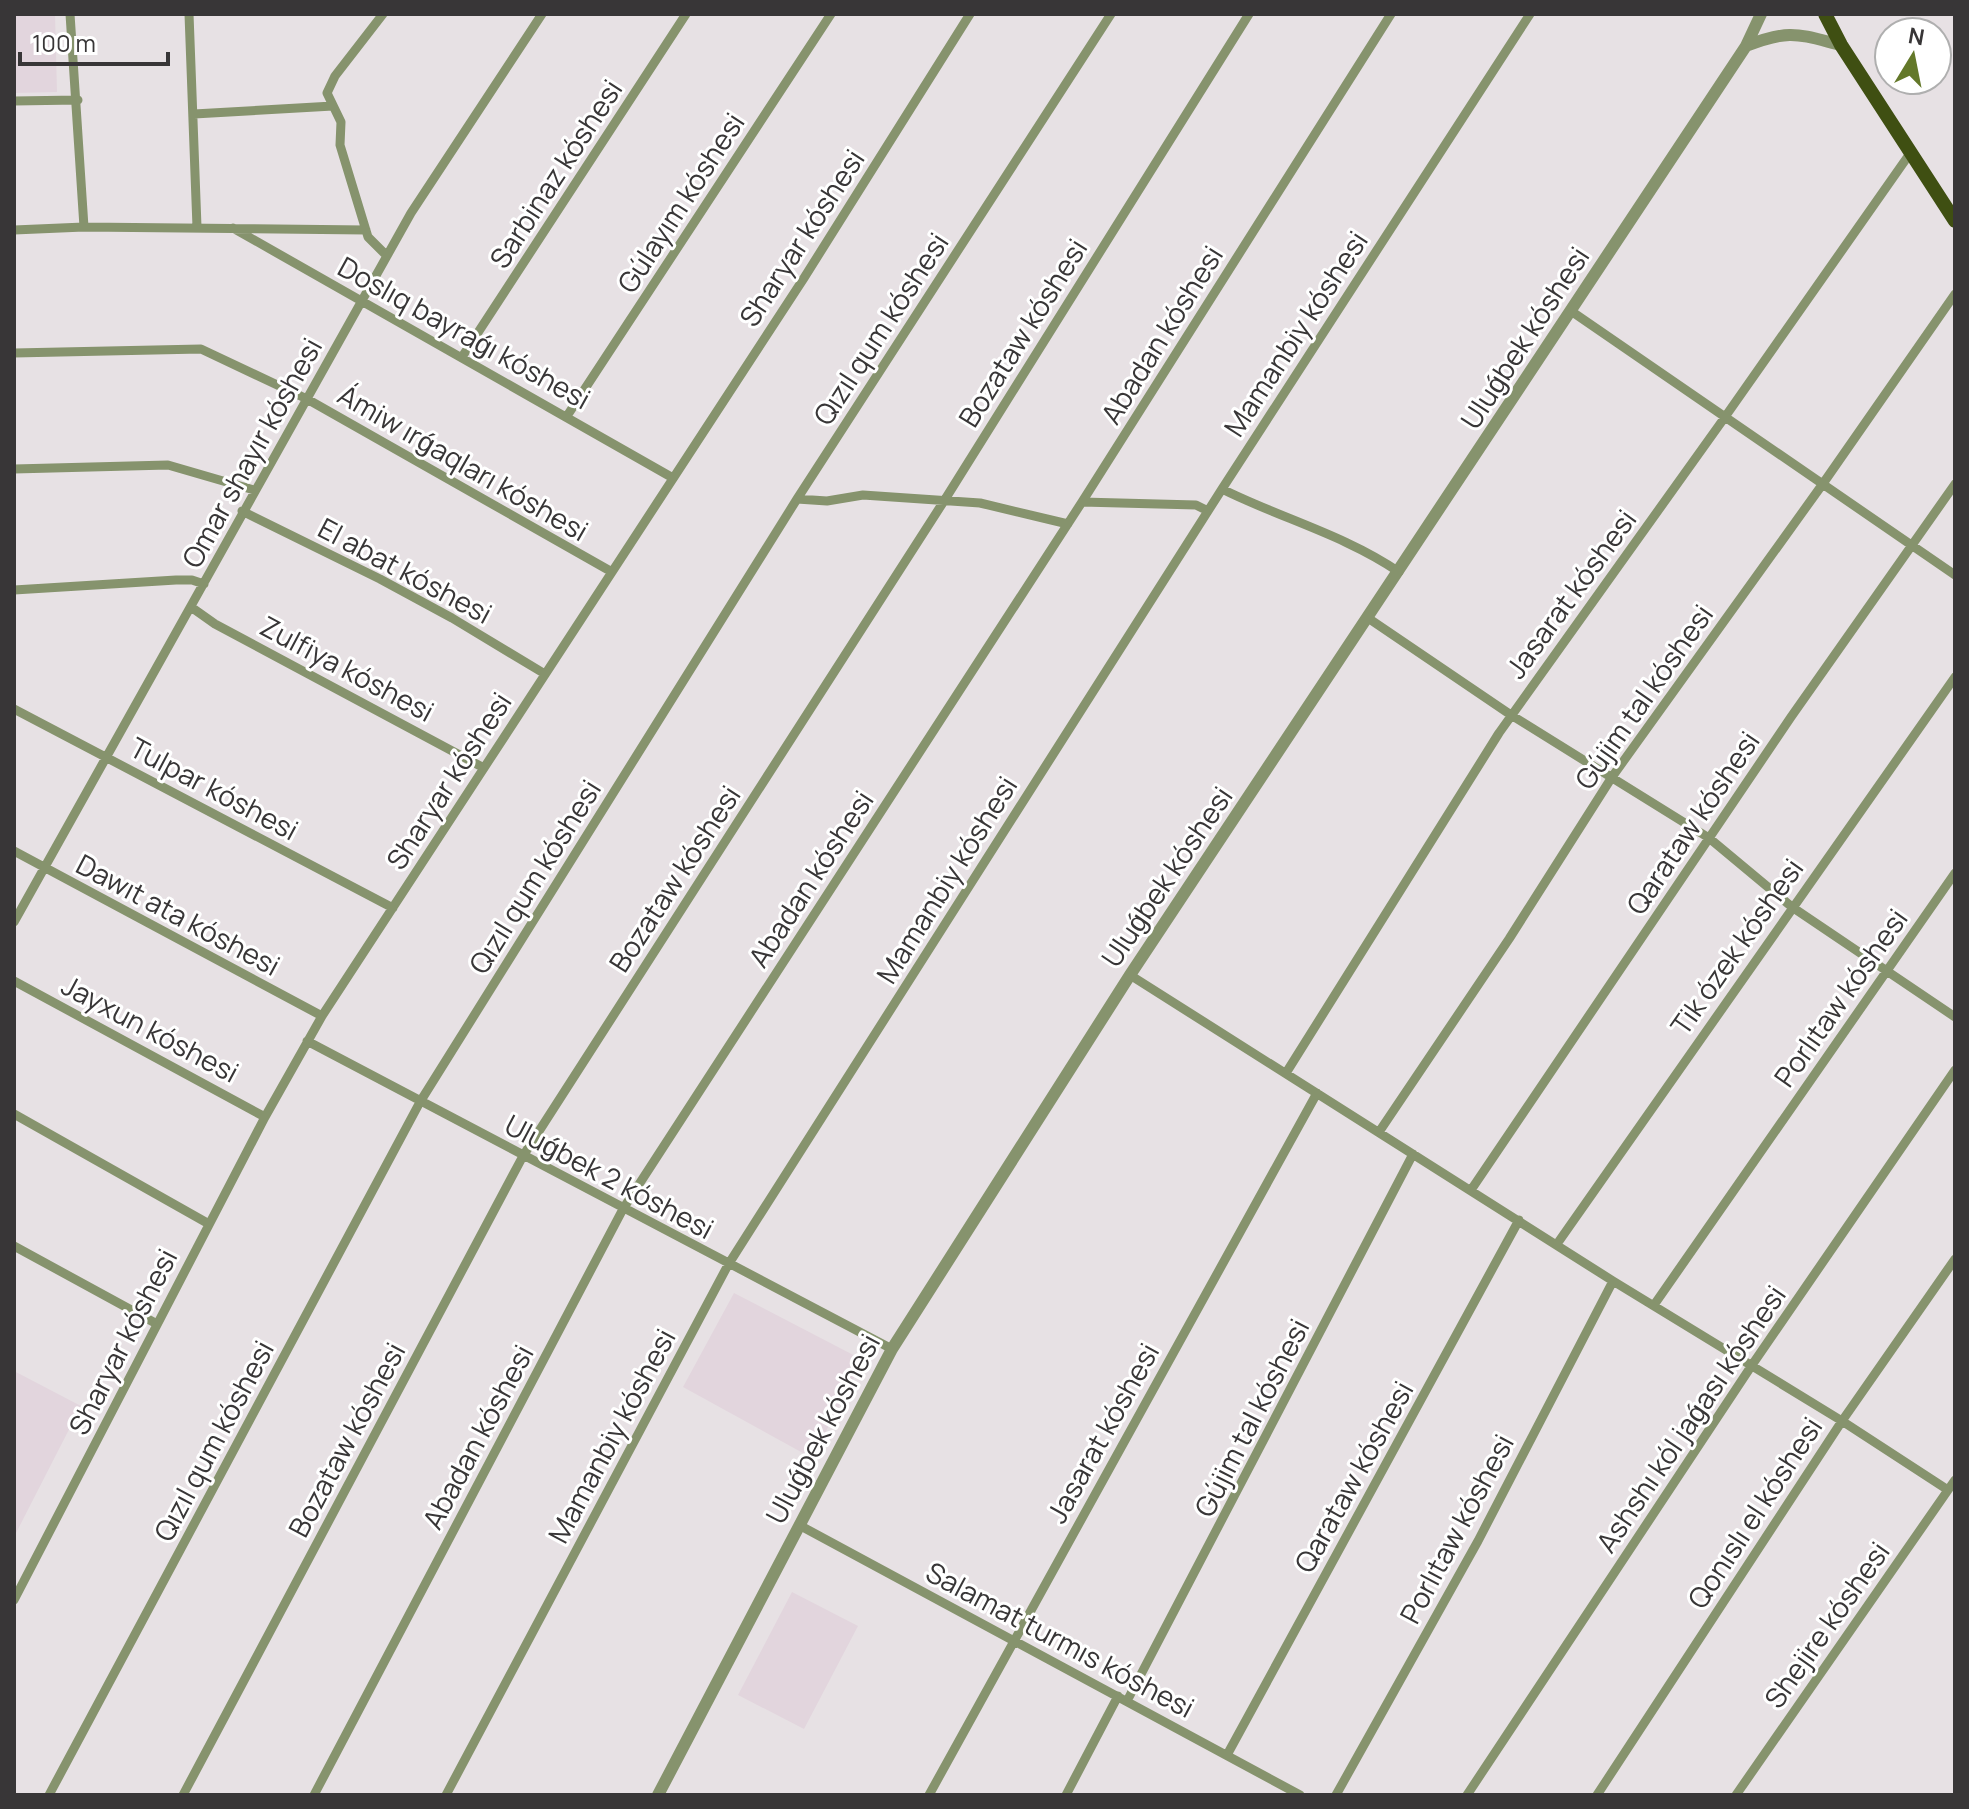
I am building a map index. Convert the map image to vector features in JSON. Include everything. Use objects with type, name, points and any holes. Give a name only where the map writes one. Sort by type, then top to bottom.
[{"type":"main road","points":[[1825,14],[1841,45],[1955,221]]},
{"type":"street","points":[[70,14],[84,227]]},
{"type":"street","points":[[189,14],[197,227]]},
{"type":"street","points":[[383,14],[335,76],[327,93],[341,122],[340,145],[368,237],[387,256]]},
{"type":"street","name":"Omar shayır kóshesi","points":[[14,922],[411,213],[542,14]]},
{"type":"street","name":"Sarbinaz kóshesi","points":[[462,357],[686,14]]},
{"type":"street","name":"Gúlayım kóshesi","points":[[567,416],[831,14]]},
{"type":"street","name":"Sharyar kóshesi","points":[[14,1600],[265,1117],[322,1016],[804,278],[970,14]]},
{"type":"street","name":"Qızıl qum kóshesi","points":[[49,1795],[420,1102],[797,499],[1111,14]]},
{"type":"street","name":"Bozataw kóshesi","points":[[183,1795],[523,1156],[944,501],[1249,14]]},
{"type":"street","name":"Abadan kóshesi","points":[[314,1795],[623,1209],[1068,524],[1391,14]]},
{"type":"street","name":"Mamanbiy kóshesi","points":[[446,1795],[728,1265],[1222,489],[1530,14]]},
{"type":"street","name":"Uluǵbek kóshesi","points":[[658,1795],[892,1349],[1130,975],[1746,46],[1761,14]]},
{"type":"street","points":[[1746,46],[1772,36],[1792,33],[1841,45]]},
{"type":"street","points":[[14,101],[78,100]]},
{"type":"street","points":[[194,114],[333,106]]},
{"type":"street","name":"Jasarat kóshesi","points":[[1286,1073],[1511,715],[1911,152]]},
{"type":"street","name":"Doslıq bayraǵı kóshesi","points":[[14,230],[84,227],[366,230]]},
{"type":"street","name":"Doslıq bayraǵı kóshesi","points":[[233,228],[673,478]]},
{"type":"street","name":"Gújim tal kóshesi","points":[[1379,1132],[1509,939],[1612,777],[1955,294]]},
{"type":"street","points":[[1571,311],[1955,575]]},
{"type":"street","name":"Ámiw ırǵaqları kóshesi","points":[[14,353],[201,349],[307,399],[612,572]]},
{"type":"street","points":[[14,469],[168,465],[254,490]]},
{"type":"street","name":"Qarataw kóshesi","points":[[1471,1190],[1709,838],[1955,484]]},
{"type":"street","points":[[1222,489],[1375,556],[1399,572]]},
{"type":"street","points":[[797,499],[827,501],[863,495],[980,503],[1068,524]]},
{"type":"street","points":[[1082,502],[1196,505],[1208,511]]},
{"type":"street","name":"El abat kóshesi","points":[[242,511],[380,579],[545,674]]},
{"type":"street","points":[[14,590],[176,580],[204,584]]},
{"type":"street","name":"Zulfiya kóshesi","points":[[191,607],[215,624],[484,768]]},
{"type":"street","points":[[1368,618],[1511,715],[1709,838],[1792,907],[1955,1017]]},
{"type":"street","name":"Tik ózek kóshesi","points":[[1557,1244],[1955,677]]},
{"type":"street","name":"Tulpar kóshesi","points":[[14,709],[393,908]]},
{"type":"street","name":"Dawıt ata kóshesi","points":[[14,851],[322,1016]]},
{"type":"street","name":"Porlıtaw kóshesi","points":[[1654,1305],[1955,873]]},
{"type":"street","points":[[1130,975],[1948,1490]]},
{"type":"street","name":"Jayxun kóshesi","points":[[14,981],[265,1117]]},
{"type":"street","name":"Uluǵbek 2 kóshesi","points":[[307,1041],[892,1349]]},
{"type":"street","name":"Ashshı kól jaǵası kóshesi","points":[[1467,1795],[1752,1365],[1955,1070]]},
{"type":"street","name":"Jasarat kóshesi","points":[[929,1795],[1317,1093]]},
{"type":"street","points":[[14,1114],[209,1224]]},
{"type":"street","name":"Gújim tal kóshesi","points":[[1066,1795],[1122,1699],[1413,1154]]},
{"type":"street","name":"Qarataw kóshesi","points":[[1227,1755],[1519,1220]]},
{"type":"street","points":[[14,1246],[157,1324]]},
{"type":"street","name":"Qonıslı el kóshesi","points":[[1597,1795],[1842,1421],[1955,1259]]},
{"type":"street","name":"Porlıtaw kóshesi","points":[[1336,1795],[1478,1541],[1613,1281]]},
{"type":"street","name":"Shejire kóshesi","points":[[1736,1795],[1955,1480]]},
{"type":"street","name":"Salamat turmıs kóshesi","points":[[799,1525],[1300,1795]]},
{"type":"shaded area","points":[[14,14],[55,14],[57,92],[14,93]]},
{"type":"shaded area","points":[[734,1293],[863,1360],[812,1458],[683,1387]]},
{"type":"shaded area","points":[[14,1371],[81,1406],[14,1537]]},
{"type":"shaded area","points":[[792,1592],[858,1626],[804,1729],[738,1695]]}]
